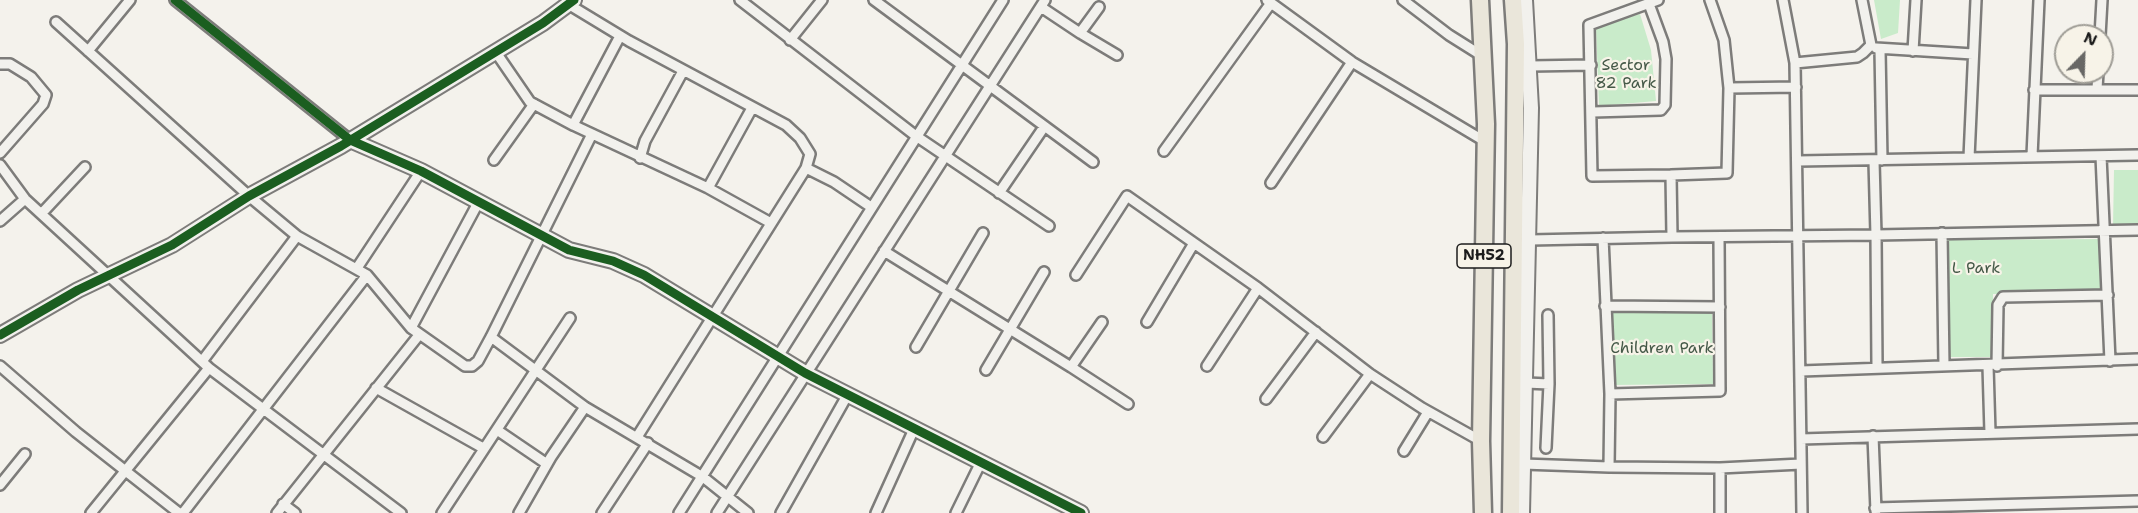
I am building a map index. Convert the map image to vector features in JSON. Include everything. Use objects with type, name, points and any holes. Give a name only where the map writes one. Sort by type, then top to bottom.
[{"type":"highway","name":"NH52","points":[[1480,0],[1485,57],[1486,142],[1481,441],[1483,513]]},
{"type":"highway","name":"NH52","points":[[1511,513],[1516,44],[1513,0]]},
{"type":"street","points":[[88,51],[130,0]]},
{"type":"street","points":[[175,0],[350,140],[421,171],[569,250],[613,261],[644,275],[805,373],[1074,511]]},
{"type":"street","points":[[740,0],[916,136],[1049,226]]},
{"type":"street","points":[[790,40],[822,0]]},
{"type":"street","points":[[874,0],[1093,162]]},
{"type":"street","points":[[1403,0],[1449,35],[1485,57]]},
{"type":"street","points":[[1522,513],[1530,240],[1530,66],[1525,0]]},
{"type":"street","points":[[1593,112],[1660,110],[1665,105],[1666,59],[1664,42],[1653,2],[1589,25],[1593,112],[1592,176],[1727,173],[1730,88],[1728,62],[1710,0]]},
{"type":"street","points":[[1783,0],[1795,63],[1796,87],[1802,513]]},
{"type":"street","points":[[1862,0],[1871,45],[1880,50],[1973,54]]},
{"type":"street","points":[[1913,51],[1916,0]]},
{"type":"street","points":[[1969,158],[1976,0]]},
{"type":"street","points":[[2032,156],[2039,0]]},
{"type":"street","points":[[2101,24],[2102,0]]},
{"type":"street","points":[[0,334],[172,245],[249,196],[350,140],[543,23],[571,2],[620,36],[786,125],[800,138],[810,154],[806,168],[637,437]]},
{"type":"street","points":[[679,513],[961,65],[998,2]]},
{"type":"street","points":[[1164,152],[1269,2],[1352,62],[1486,142]]},
{"type":"street","points":[[717,513],[1043,3],[1080,33],[1117,55]]},
{"type":"street","points":[[1080,33],[1099,8]]},
{"type":"street","points":[[56,22],[249,196],[297,236],[357,268],[367,276],[411,328],[465,366],[478,361],[492,337],[543,238],[592,134]]},
{"type":"street","points":[[573,125],[620,36]]},
{"type":"street","points":[[1795,63],[1857,57],[1871,45]]},
{"type":"street","points":[[1877,367],[1876,235],[1880,50]]},
{"type":"street","points":[[495,51],[534,104],[640,158],[708,188],[771,223]]},
{"type":"street","points":[[1271,183],[1352,62]]},
{"type":"street","points":[[0,64],[10,64],[31,77],[46,95],[43,104],[0,153]]},
{"type":"street","points":[[1530,66],[1591,65]]},
{"type":"street","points":[[640,158],[645,141],[683,71]]},
{"type":"street","points":[[2097,84],[2097,89]]},
{"type":"street","points":[[1730,88],[1796,87]]},
{"type":"street","points":[[2034,90],[2138,90]]},
{"type":"street","points":[[494,160],[534,104]]},
{"type":"street","points":[[708,188],[752,108]]},
{"type":"street","points":[[999,193],[1044,127]]},
{"type":"street","points":[[1798,161],[2138,155]]},
{"type":"street","points":[[2101,156],[2110,361]]},
{"type":"street","points":[[0,165],[25,199],[206,364],[264,411],[401,513]]},
{"type":"street","points":[[42,213],[85,167]]},
{"type":"street","points":[[806,168],[834,182],[872,207]]},
{"type":"street","points":[[357,268],[421,171]]},
{"type":"street","points":[[1671,175],[1672,237]]},
{"type":"street","points":[[1076,275],[1127,196],[1258,288],[1370,374],[1428,412],[1481,441]]},
{"type":"street","points":[[0,221],[25,199]]},
{"type":"street","points":[[411,328],[478,203]]},
{"type":"street","points":[[1530,240],[2138,230]]},
{"type":"street","points":[[916,347],[983,233]]},
{"type":"street","points":[[1942,233],[1944,366]]},
{"type":"street","points":[[92,513],[206,364],[297,236]]},
{"type":"street","points":[[1603,238],[1610,394],[1609,467]]},
{"type":"street","points":[[1610,394],[1720,391],[1719,238]]},
{"type":"street","points":[[1147,322],[1194,243]]},
{"type":"street","points":[[884,251],[1128,404]]},
{"type":"street","points":[[986,370],[1044,272]]},
{"type":"street","points":[[0,366],[124,470],[181,513],[264,411],[367,276]]},
{"type":"street","points":[[1207,366],[1258,288]]},
{"type":"street","points":[[1990,433],[1992,366],[1998,305],[2003,297],[2108,294]]},
{"type":"street","points":[[1605,306],[1720,307]]},
{"type":"street","points":[[1546,448],[1549,384],[1548,315]]},
{"type":"street","points":[[442,513],[570,318]]},
{"type":"street","points":[[1071,368],[1102,322]]},
{"type":"street","points":[[1266,399],[1316,332]]},
{"type":"street","points":[[277,513],[325,457],[419,334]]},
{"type":"street","points":[[492,337],[585,407],[703,477],[748,513]]},
{"type":"street","points":[[1801,371],[1877,367],[1992,366],[2138,359]]},
{"type":"street","points":[[1323,437],[1370,374]]},
{"type":"street","points":[[1526,383],[1549,384]]},
{"type":"street","points":[[376,388],[483,448]]},
{"type":"street","points":[[781,513],[848,394]]},
{"type":"street","points":[[522,512],[547,464],[585,407]]},
{"type":"street","points":[[1404,451],[1428,412]]},
{"type":"street","points":[[876,513],[914,429]]},
{"type":"street","points":[[1802,439],[2138,429]]},
{"type":"street","points":[[497,430],[547,464]]},
{"type":"street","points":[[1873,436],[1876,510],[2056,509],[2138,501]]},
{"type":"street","points":[[602,513],[648,443]]},
{"type":"street","points":[[0,485],[25,454]]},
{"type":"street","points":[[956,513],[981,462]]},
{"type":"street","points":[[1523,464],[1720,468],[1802,464]]},
{"type":"street","points":[[1720,468],[1720,513]]},
{"type":"street","points":[[2128,502],[2128,513]]},
{"type":"street","points":[[284,504],[296,513]]},
{"type":"green space","points":[[1874,0],[1900,0],[1898,33],[1881,39]]},
{"type":"green space","name":"Sector 82 Park","points":[[1640,14],[1651,50],[1656,101],[1599,106],[1596,27]]},
{"type":"green space","points":[[2114,170],[2138,170],[2138,226],[2113,227]]},
{"type":"green space","name":"L Park","points":[[2100,239],[2101,293],[1993,294],[1993,357],[1949,357],[1947,240]]},
{"type":"green space","name":"Children Park","points":[[1712,312],[1713,384],[1612,385],[1611,313]]},
{"type":"cycle path","points":[[175,0],[350,140],[421,171],[569,250],[613,261],[644,275],[805,373],[1081,513]]},
{"type":"cycle path","points":[[0,335],[78,290],[172,245],[249,196],[341,146],[543,23],[574,0]]}]
